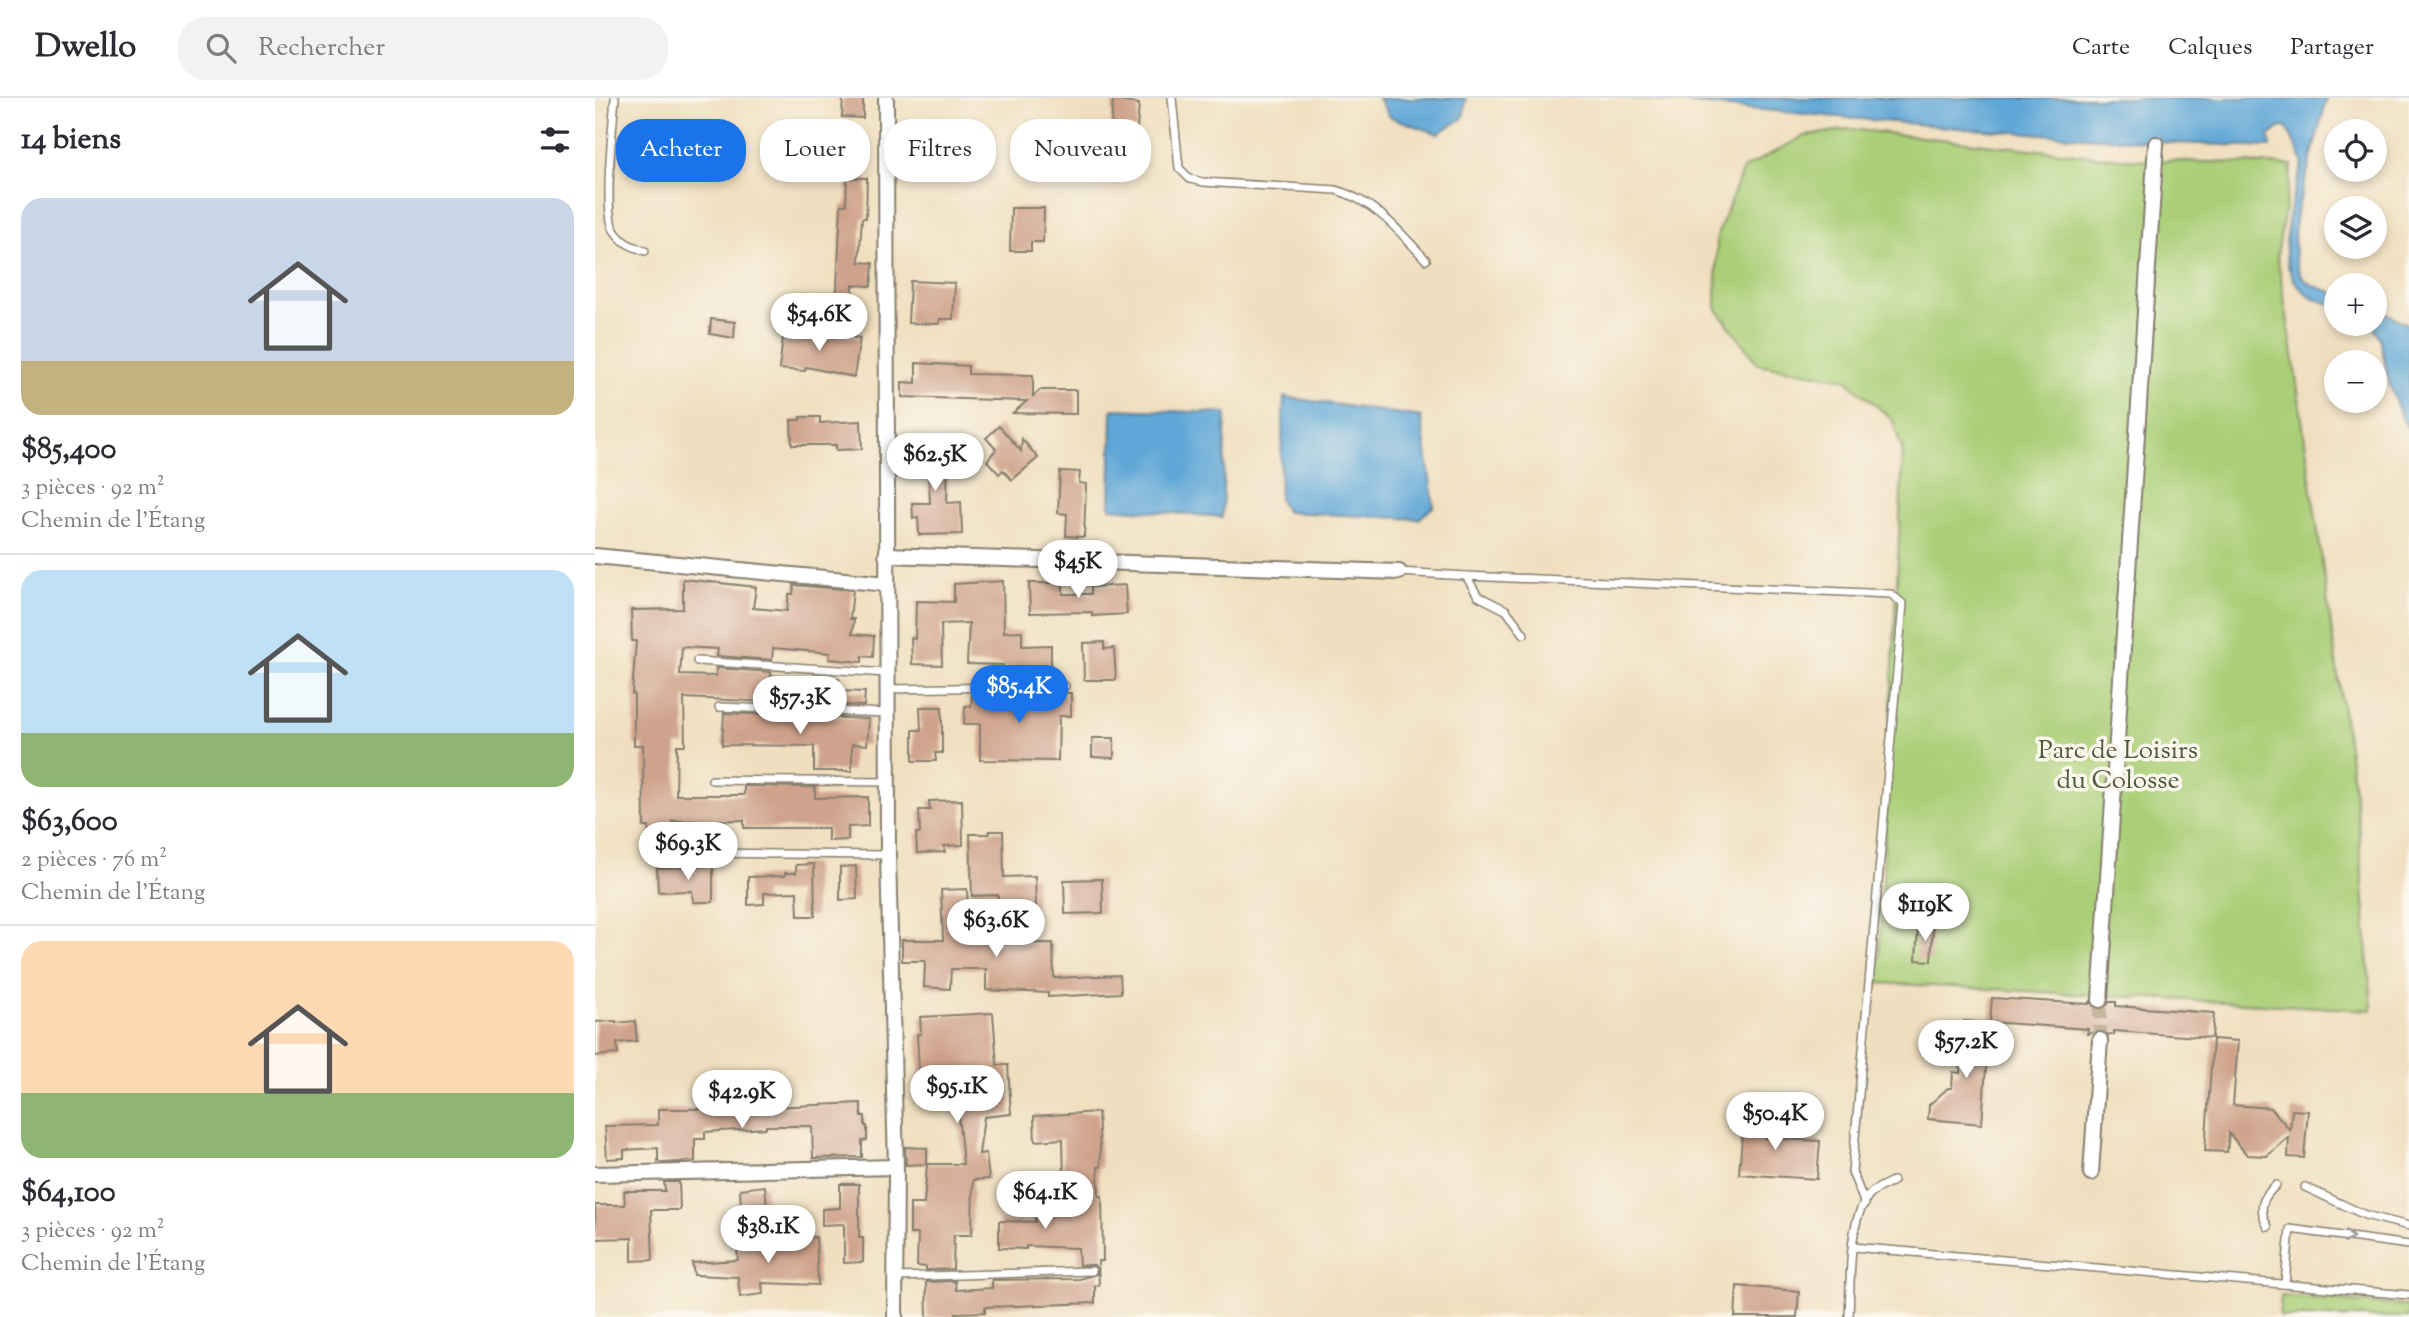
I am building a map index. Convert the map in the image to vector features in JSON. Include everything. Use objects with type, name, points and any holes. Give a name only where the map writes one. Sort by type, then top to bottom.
[{"type":"street","points":[[886,98],[888,855],[896,1167],[895,1317]]},
{"type":"street","points":[[2100,1000],[2156,144]]},
{"type":"street","points":[[886,555],[1399,572]]},
{"type":"street","points":[[595,556],[887,584]]},
{"type":"street","points":[[2091,1173],[2099,1040]]},
{"type":"street","points":[[595,1174],[896,1167]]},
{"type":"lane","points":[[615,98],[609,206],[612,228],[626,245],[645,251]]},
{"type":"lane","points":[[1173,98],[1179,167],[1189,179],[1336,190],[1353,195],[1377,210],[1426,260]]},
{"type":"lane","points":[[1399,572],[1891,594],[1903,604],[1852,1172],[1864,1204]]},
{"type":"lane","points":[[1466,576],[1478,596],[1506,610],[1524,634]]},
{"type":"lane","points":[[697,661],[887,673]]},
{"type":"lane","points":[[887,689],[1065,686]]},
{"type":"lane","points":[[719,707],[887,713]]},
{"type":"lane","points":[[712,780],[888,782]]},
{"type":"lane","points":[[694,853],[888,855]]},
{"type":"lane","points":[[1849,1317],[1853,1247],[1859,1214],[1870,1194],[1892,1181]]},
{"type":"lane","points":[[2268,1227],[2261,1205],[2265,1195],[2276,1185]]},
{"type":"lane","points":[[2305,1187],[2365,1215],[2409,1226]]},
{"type":"lane","points":[[2284,1284],[2290,1228],[2409,1245]]},
{"type":"lane","points":[[1853,1247],[2409,1295]]},
{"type":"lane","points":[[895,1277],[1092,1271]]},
{"type":"green space","name":"Parc de Loisirs du Colosse","points":[[1850,129],[2122,159],[2292,165],[2277,255],[2358,819],[2372,1010],[1878,983],[1903,452],[1892,419],[1845,379],[1758,364],[1716,308],[1717,236],[1743,169],[1804,136]]},
{"type":"green space","points":[[2281,1296],[2409,1306],[2409,1317],[2279,1317]]},
{"type":"water","points":[[1378,98],[1466,98],[1463,118],[1438,134],[1390,117]]},
{"type":"water","points":[[1631,98],[2327,98],[2295,219],[2294,245],[2299,271],[2312,285],[2324,290],[2324,301],[2312,297],[2297,284],[2288,267],[2287,226],[2303,162],[2287,128],[2281,127],[2269,136],[2271,147],[1970,129]]},
{"type":"water","points":[[2387,313],[2409,325],[2409,430],[2389,383],[2387,350],[2382,350],[2379,336],[2387,336]]},
{"type":"water","points":[[1284,397],[1421,417],[1434,506],[1419,519],[1287,512],[1279,500]]},
{"type":"water","points":[[1112,409],[1226,413],[1222,517],[1110,508]]},
{"type":"building","points":[[843,98],[863,98],[863,118],[842,117]]},
{"type":"building","points":[[1113,100],[1139,104],[1138,119],[1112,119]]},
{"type":"building","points":[[847,182],[867,182],[866,218],[862,218],[859,262],[873,263],[871,286],[853,285],[852,309],[836,308],[841,205],[846,205]]},
{"type":"building","points":[[1011,208],[1044,208],[1043,242],[1031,242],[1031,251],[1010,251]]},
{"type":"building","points":[[910,281],[955,283],[953,319],[940,319],[939,324],[908,323]]},
{"type":"building","points":[[711,319],[735,322],[734,338],[710,334]]},
{"type":"building","points":[[784,330],[860,338],[854,377],[806,367],[805,371],[779,369]]},
{"type":"building","points":[[916,363],[968,366],[968,374],[1033,375],[1033,396],[1040,390],[1076,390],[1076,414],[1013,413],[1027,401],[902,397],[902,382],[916,383]]},
{"type":"building","points":[[800,417],[820,417],[820,423],[861,421],[862,449],[836,450],[836,445],[792,445],[791,420],[800,420]]},
{"type":"building","points":[[999,426],[1021,451],[1022,439],[1038,458],[1012,480],[1003,470],[999,474],[987,461],[996,449],[986,438]]},
{"type":"building","points":[[900,440],[918,441],[917,448],[948,449],[947,503],[961,502],[962,534],[919,535],[918,517],[913,518],[912,503],[930,503],[928,464],[916,464],[916,455],[900,456]]},
{"type":"building","points":[[1060,471],[1080,472],[1079,483],[1086,484],[1084,537],[1066,536],[1067,514],[1058,513]]},
{"type":"building","points":[[683,579],[756,587],[753,608],[787,611],[789,594],[793,594],[794,585],[853,590],[850,619],[854,619],[852,634],[874,636],[873,657],[862,656],[862,662],[829,659],[830,653],[773,648],[772,660],[717,656],[718,649],[682,647],[680,675],[716,676],[716,668],[771,672],[771,676],[839,679],[839,691],[865,692],[864,706],[684,698],[685,745],[677,745],[676,795],[744,795],[744,786],[815,787],[815,798],[868,797],[868,826],[848,827],[848,840],[828,841],[828,828],[744,828],[744,820],[672,821],[671,828],[666,827],[665,842],[648,842],[649,827],[644,827],[643,745],[634,745],[632,694],[636,641],[632,641],[631,610],[683,609]]},
{"type":"building","points":[[1003,581],[1004,632],[1022,631],[1022,646],[1051,645],[1051,680],[1013,681],[1012,668],[1003,668],[1003,665],[967,664],[969,623],[941,624],[942,665],[912,664],[911,638],[915,639],[916,601],[954,602],[954,584]]},
{"type":"building","points":[[1029,583],[1063,583],[1063,594],[1091,594],[1091,587],[1125,585],[1127,614],[1092,616],[1092,612],[1030,613]]},
{"type":"building","points":[[1104,642],[1104,649],[1114,648],[1116,680],[1084,680],[1083,643]]},
{"type":"building","points":[[1071,693],[1071,716],[1059,716],[1058,761],[980,760],[980,724],[964,724],[965,706],[971,706],[972,694]]},
{"type":"building","points":[[920,707],[942,707],[942,753],[935,753],[936,761],[913,761],[913,730],[921,730]]},
{"type":"building","points":[[724,713],[869,719],[867,745],[852,744],[852,771],[814,771],[814,746],[722,745]]},
{"type":"building","points":[[1092,738],[1114,738],[1114,758],[1092,757]]},
{"type":"building","points":[[962,800],[963,845],[944,846],[945,852],[917,853],[919,810],[930,810],[929,801]]},
{"type":"building","points":[[989,831],[1003,831],[1004,877],[1035,876],[1036,907],[998,908],[998,895],[972,896],[970,834],[989,834]]},
{"type":"building","points":[[814,864],[815,916],[798,916],[797,892],[764,893],[764,904],[748,905],[748,877],[785,876],[785,873],[796,873],[796,865]]},
{"type":"building","points":[[713,866],[713,902],[693,902],[692,891],[658,892],[657,868]]},
{"type":"building","points":[[856,866],[857,899],[840,900],[840,867]]},
{"type":"building","points":[[1102,879],[1103,913],[1065,914],[1064,880]]},
{"type":"building","points":[[967,889],[970,939],[991,939],[991,944],[1053,943],[1054,978],[1120,975],[1121,993],[1048,997],[1048,993],[986,990],[986,969],[951,969],[950,989],[924,987],[925,961],[902,961],[902,940],[943,940],[941,890]]},
{"type":"building","points":[[1918,925],[1933,926],[1931,961],[1916,960]]},
{"type":"building","points":[[1992,998],[2089,1004],[2091,1001],[2094,1008],[2100,1010],[2109,1002],[2116,1002],[2116,1006],[2214,1013],[2212,1038],[2114,1031],[2114,1035],[2108,1035],[2100,1030],[2087,1034],[2088,1029],[1990,1022]]},
{"type":"building","points":[[993,1013],[997,1065],[1008,1065],[1011,1114],[984,1117],[979,1154],[986,1153],[989,1179],[973,1180],[972,1235],[954,1235],[953,1269],[926,1270],[926,1267],[917,1266],[918,1234],[910,1234],[910,1204],[924,1204],[927,1164],[963,1164],[957,1103],[921,1105],[917,1034],[921,1034],[920,1017]]},
{"type":"building","points":[[635,1021],[637,1041],[617,1043],[618,1054],[595,1056],[595,1022]]},
{"type":"building","points":[[1964,1021],[1989,1023],[1982,1124],[1928,1119],[1929,1105],[1948,1088],[1952,1088],[1953,1072],[1960,1073]]},
{"type":"building","points":[[2213,1039],[2238,1041],[2233,1105],[2271,1108],[2290,1130],[2292,1110],[2308,1111],[2304,1158],[2288,1157],[2289,1137],[2267,1156],[2247,1155],[2229,1133],[2227,1152],[2205,1151]]},
{"type":"building","points":[[861,1103],[861,1116],[865,1116],[867,1126],[867,1140],[862,1141],[862,1157],[813,1158],[812,1126],[766,1126],[705,1132],[705,1139],[695,1139],[695,1161],[663,1163],[658,1161],[658,1148],[624,1150],[624,1158],[607,1159],[605,1126],[658,1125],[658,1109]]},
{"type":"building","points":[[1744,1111],[1768,1113],[1766,1138],[1820,1141],[1817,1179],[1739,1174]]},
{"type":"building","points":[[1098,1112],[1103,1261],[1098,1261],[1099,1285],[1095,1286],[1095,1303],[985,1307],[985,1312],[956,1313],[957,1317],[927,1317],[926,1282],[955,1281],[956,1290],[992,1288],[992,1280],[1079,1279],[1097,1274],[1098,1270],[1094,1265],[1079,1265],[1078,1248],[999,1248],[999,1221],[1035,1222],[1035,1207],[1078,1208],[1077,1180],[1064,1181],[1063,1139],[1035,1141],[1034,1116]]},
{"type":"building","points":[[905,1147],[927,1148],[927,1164],[906,1165]]},
{"type":"building","points":[[664,1182],[679,1182],[680,1210],[651,1210],[653,1260],[632,1261],[632,1238],[595,1239],[595,1205],[625,1205],[624,1191],[665,1191]]},
{"type":"building","points":[[840,1184],[859,1184],[859,1238],[863,1238],[863,1262],[844,1263],[844,1224],[822,1225],[822,1209],[840,1208]]},
{"type":"building","points":[[765,1186],[767,1208],[741,1210],[740,1189]]},
{"type":"building","points":[[816,1237],[818,1285],[762,1283],[763,1294],[740,1297],[738,1277],[694,1275],[692,1263],[738,1260],[737,1248],[777,1243],[777,1240]]},
{"type":"building","points":[[1737,1286],[1799,1291],[1797,1317],[1735,1317]]},
{"type":"tunnel","points":[[2100,1000],[2100,1040]]}]
